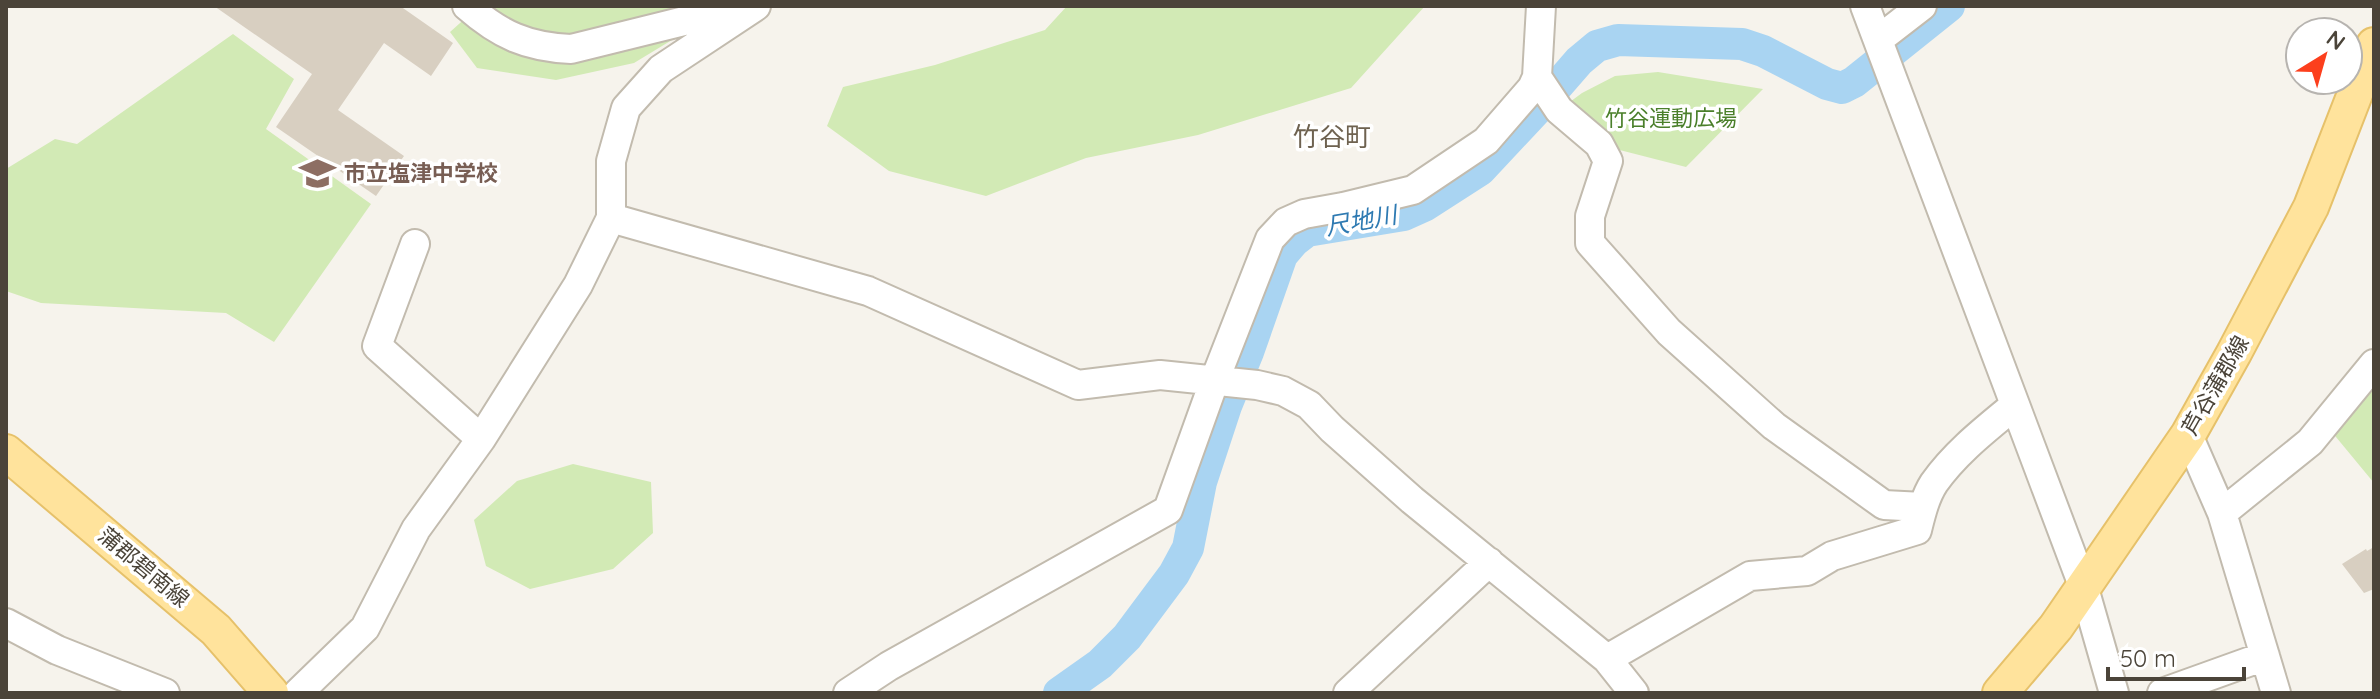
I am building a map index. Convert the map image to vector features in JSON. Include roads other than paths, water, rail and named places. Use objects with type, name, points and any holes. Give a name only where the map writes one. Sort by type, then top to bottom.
[{"type":"main road","name":"芦谷蒲郡線","points":[[2000,693],[2056,627],[2188,435],[2311,207],[2374,45]]},
{"type":"main road","name":"蒲郡碧南線","points":[[6,452],[216,630],[297,692]]},
{"type":"main road","name":"蒲郡碧南線","points":[[6,478],[206,648],[244,693]]},
{"type":"street","points":[[467,6],[510,37],[544,48],[571,49],[746,6]]},
{"type":"street","points":[[297,692],[365,628],[416,529],[481,439],[578,285],[611,218],[611,161],[626,108],[661,69],[756,6]]},
{"type":"street","points":[[1541,6],[1544,87],[1559,110],[1599,144],[1608,161],[1590,216],[1590,243],[1669,332],[1774,426],[1884,505],[1923,507]]},
{"type":"street","points":[[1865,6],[2084,588],[2114,693]]},
{"type":"street","points":[[1879,43],[1922,6]]},
{"type":"street","points":[[848,693],[889,666],[1168,510],[1226,383],[1270,239],[1286,222],[1304,214],[1413,190],[1486,141],[1532,88],[1544,87]]},
{"type":"street","points":[[611,218],[868,291],[1078,385],[1160,375],[1283,391],[1309,405],[1412,500],[1607,659],[1634,693]]},
{"type":"street","points":[[415,244],[377,346],[481,439]]},
{"type":"street","points":[[2222,513],[2310,442],[2374,364]]},
{"type":"street","points":[[1607,659],[1750,576],[1807,571],[1832,556],[1917,530],[1933,485],[1964,447],[2015,405]]},
{"type":"street","points":[[2188,435],[2222,513],[2276,693]]},
{"type":"street","points":[[1348,693],[1489,562]]},
{"type":"street","points":[[6,623],[57,650],[165,693]]},
{"type":"street","points":[[2162,693],[2265,656]]},
{"type":"waterway","name":"尺地川","points":[[1059,693],[1100,664],[1127,637],[1174,574],[1188,548],[1201,482],[1226,406],[1282,255],[1294,241],[1307,231],[1404,215],[1424,206],[1480,170],[1579,61],[1597,46],[1618,40],[1742,44],[1842,88],[1854,82],[1949,6]]},
{"type":"place","name":"市立塩津中学校","points":[[318,173]]},
{"type":"district","name":"竹谷町","points":[[1332,137]]},
{"type":"park label","name":"竹谷運動広場","points":[[1671,118]]}]
